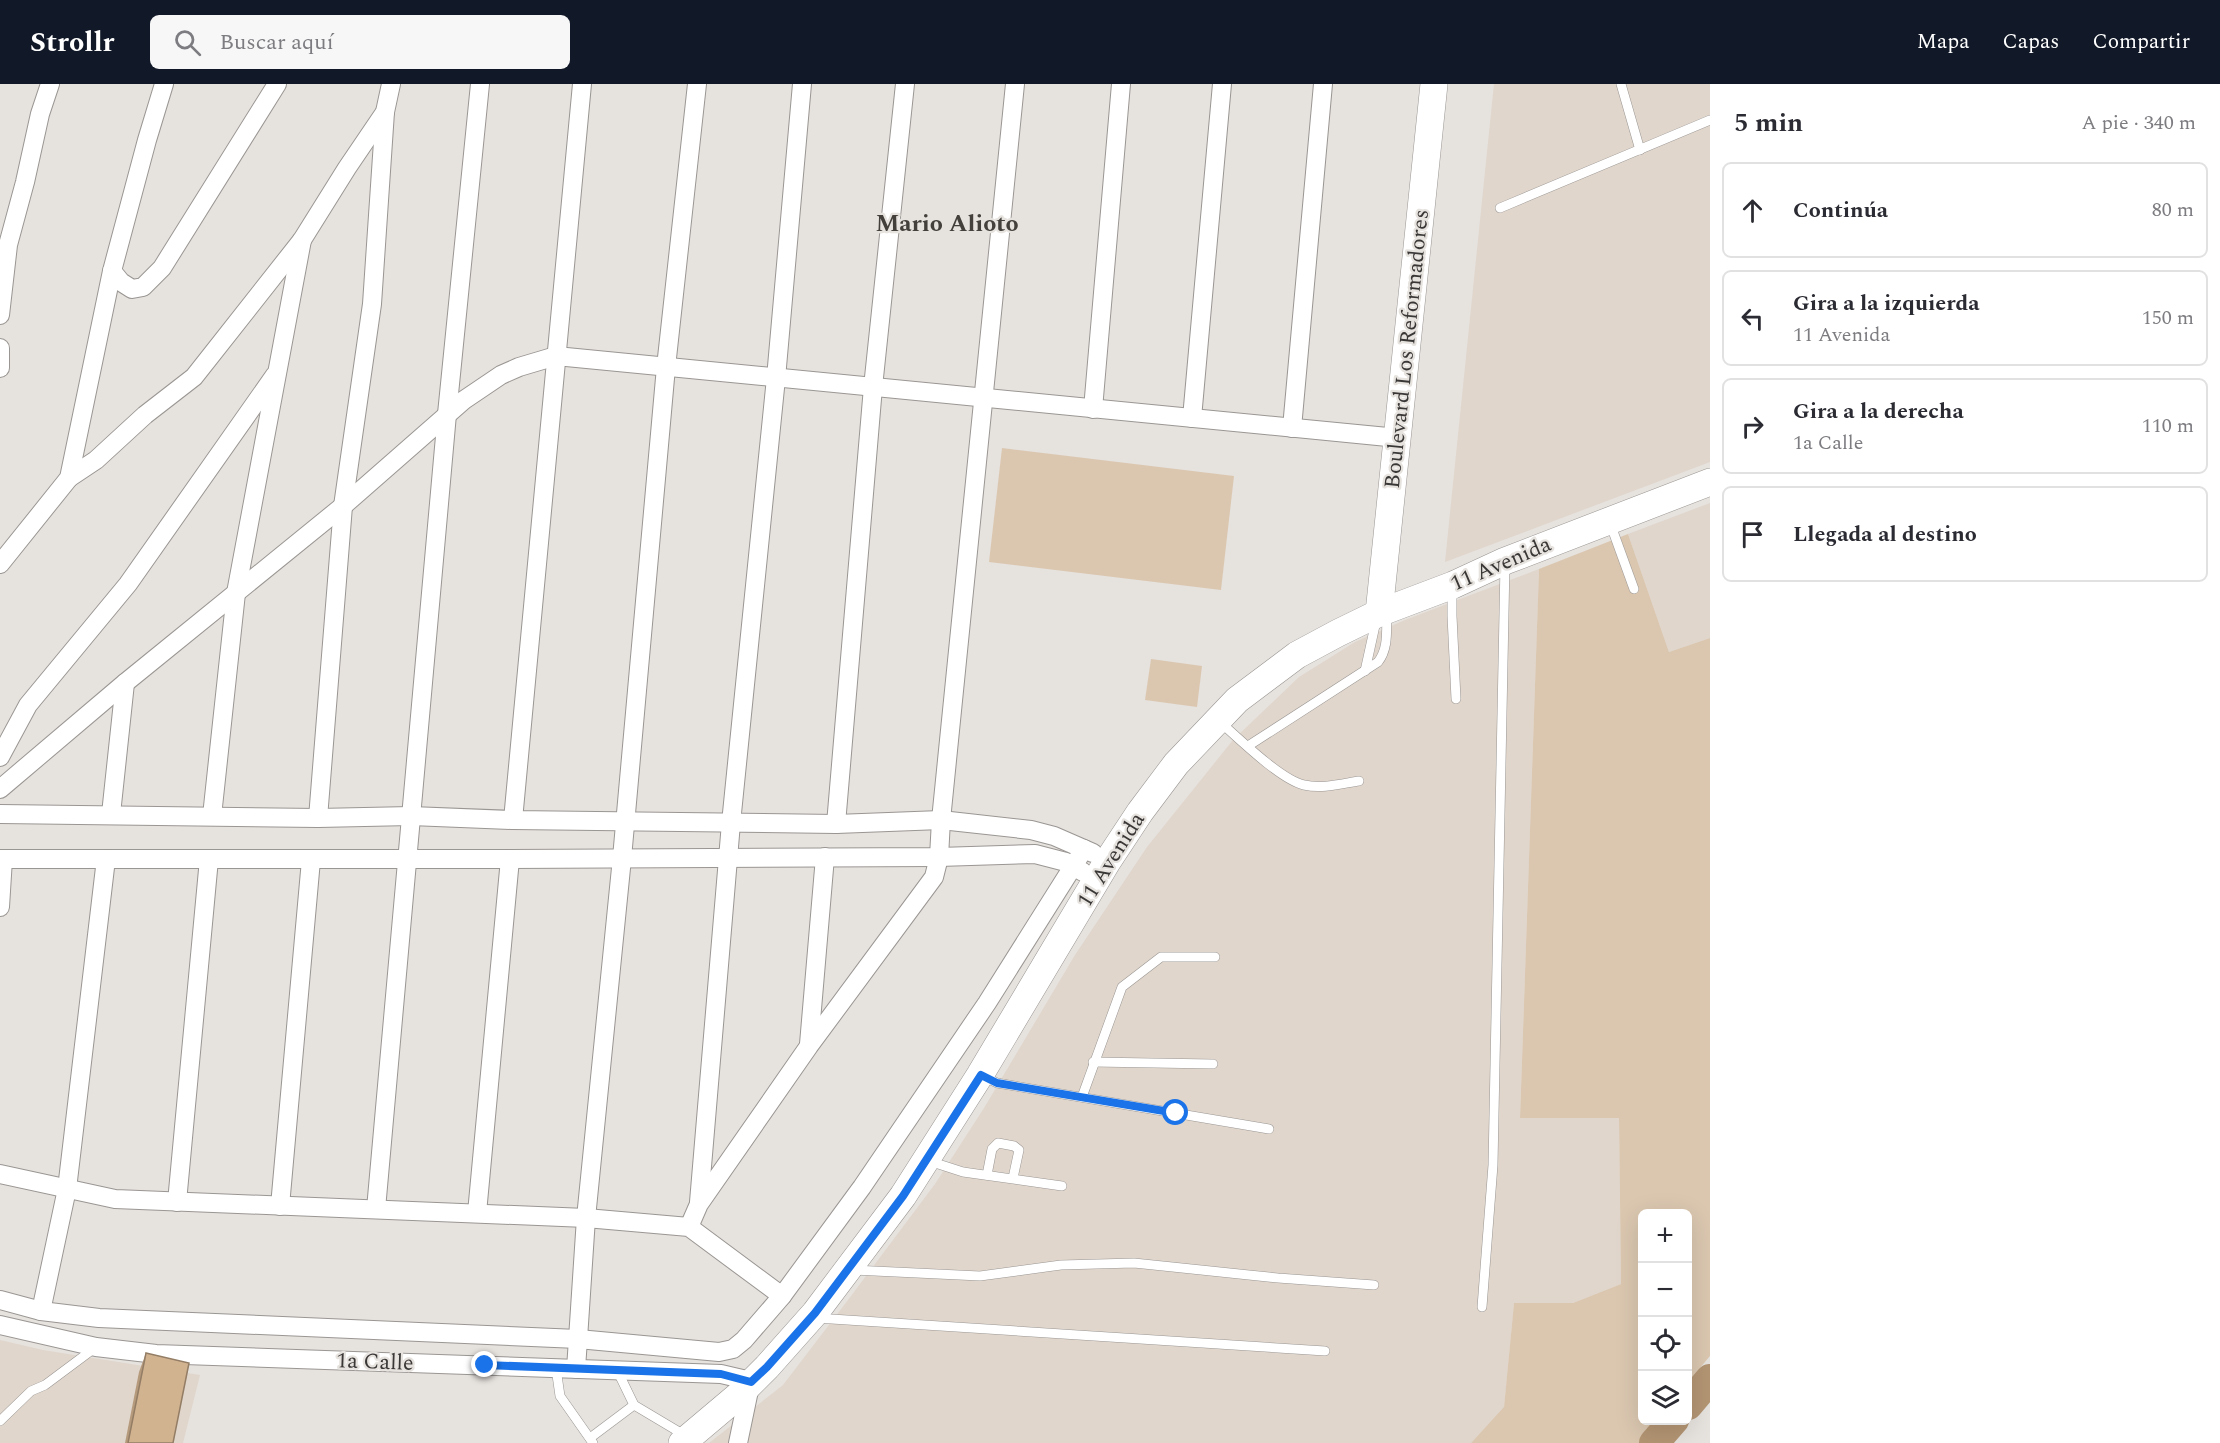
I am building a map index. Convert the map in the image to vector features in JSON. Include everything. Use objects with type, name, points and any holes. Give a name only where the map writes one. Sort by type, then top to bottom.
[{"type":"main road","name":"Boulevard Los Reformadores","points":[[1383,612],[1434,84]]},
{"type":"main road","name":"11 Avenida","points":[[685,1440],[739,1395],[767,1367],[811,1317],[903,1196],[981,1075],[1102,871],[1140,812],[1176,764],[1217,719],[1246,693],[1297,655],[1338,633],[1505,561],[1710,482]]},
{"type":"street","points":[[0,315],[8,245],[26,182],[40,114],[50,84]]},
{"type":"street","points":[[69,478],[112,271],[164,84]]},
{"type":"street","points":[[112,271],[132,289],[143,287],[162,268],[277,84]]},
{"type":"street","points":[[318,818],[343,506],[372,304],[385,112],[391,84]]},
{"type":"street","points":[[376,1209],[447,414],[480,84]]},
{"type":"street","points":[[513,820],[582,84]]},
{"type":"street","points":[[576,1369],[586,1218],[622,858],[666,367],[697,84]]},
{"type":"street","points":[[699,1204],[731,823],[776,378],[802,84]]},
{"type":"street","points":[[836,824],[873,387],[905,84]]},
{"type":"street","points":[[689,1227],[699,1204],[809,1046],[934,877],[939,857],[1015,84]]},
{"type":"street","points":[[1093,409],[1121,84]]},
{"type":"street","points":[[1192,418],[1222,84]]},
{"type":"street","points":[[1292,428],[1323,84]]},
{"type":"street","points":[[0,564],[69,478],[96,459],[145,415],[194,377],[302,240],[385,112]]},
{"type":"street","points":[[212,816],[236,593],[302,240]]},
{"type":"street","points":[[0,348],[0,368]]},
{"type":"street","points":[[0,789],[125,683],[343,506],[482,386],[519,367],[556,356],[1398,438]]},
{"type":"street","points":[[0,757],[28,705],[128,584],[279,369]]},
{"type":"street","points":[[111,814],[125,683]]},
{"type":"street","points":[[0,814],[318,818],[411,816],[513,820],[836,824],[941,820],[1031,830],[1054,836],[1084,849],[1102,871]]},
{"type":"street","points":[[0,1300],[41,1311],[99,1318],[578,1339],[719,1352],[733,1350],[782,1296],[862,1187],[980,1013],[1084,849]]},
{"type":"street","points":[[0,907],[2,859],[939,857],[1035,854],[1051,857],[1073,866],[1102,871]]},
{"type":"street","points":[[809,1046],[825,857]]},
{"type":"street","points":[[41,1311],[67,1189],[106,859]]},
{"type":"street","points":[[477,1213],[510,859]]},
{"type":"street","points":[[177,1202],[208,860]]},
{"type":"street","points":[[280,1206],[311,860]]},
{"type":"street","points":[[0,1174],[115,1199],[586,1218],[689,1227],[782,1296]]},
{"type":"street","points":[[96,1347],[99,1318]]},
{"type":"street","name":"1a Calle","points":[[0,1325],[96,1347],[156,1354],[721,1374],[751,1382]]},
{"type":"street","points":[[738,1443],[751,1382]]},
{"type":"lane","points":[[1621,84],[1640,150]]},
{"type":"lane","points":[[1500,208],[1710,120]]},
{"type":"lane","points":[[1609,521],[1634,589]]},
{"type":"lane","points":[[1482,1307],[1494,1165],[1505,561]]},
{"type":"lane","points":[[1453,585],[1452,616],[1456,699]]},
{"type":"lane","points":[[1365,671],[1383,612]]},
{"type":"lane","points":[[1248,746],[1365,671],[1384,655],[1386,645],[1383,612]]},
{"type":"lane","points":[[1217,719],[1285,777],[1302,785],[1323,787],[1359,781]]},
{"type":"lane","points":[[1082,1097],[1122,987],[1161,957],[1215,957]]},
{"type":"lane","points":[[1094,1062],[1213,1064]]},
{"type":"lane","points":[[981,1075],[997,1083],[1269,1129]]},
{"type":"lane","points":[[987,1175],[992,1149],[998,1143],[1014,1146],[1018,1150],[1013,1178]]},
{"type":"lane","points":[[926,1160],[963,1172],[1062,1186]]},
{"type":"lane","points":[[847,1270],[980,1276],[1061,1264],[1134,1263],[1374,1285]]},
{"type":"lane","points":[[811,1317],[1325,1351]]},
{"type":"lane","points":[[0,1421],[31,1391],[45,1385],[96,1347]]},
{"type":"lane","points":[[556,1368],[560,1396],[591,1440],[634,1405]]},
{"type":"lane","points":[[617,1370],[634,1405],[685,1440]]},
{"type":"shaded area","points":[[1494,84],[1710,84],[1710,462],[1445,562]]},
{"type":"shaded area","points":[[1002,448],[1234,476],[1221,590],[989,562]]},
{"type":"shaded area","points":[[1710,503],[1710,638],[1669,652],[1628,534]]},
{"type":"shaded area","points":[[1628,534],[1669,652],[1710,638],[1710,1356],[1692,1377],[1692,1209],[1638,1209],[1638,1425],[1653,1425],[1639,1443],[1471,1443],[1504,1407],[1514,1303],[1573,1303],[1621,1284],[1619,1118],[1520,1118],[1539,569]]},
{"type":"shaded area","points":[[1539,569],[1520,1117],[1619,1117],[1621,1284],[1573,1303],[1514,1303],[1504,1408],[1471,1443],[709,1443],[783,1385],[935,1184],[984,1108],[1075,955],[1147,847],[1233,740],[1299,677],[1355,642],[1405,620]]},
{"type":"shaded area","points":[[1151,659],[1202,666],[1197,707],[1145,700]]},
{"type":"shaded area","points":[[0,1340],[43,1350],[200,1375],[183,1443],[0,1443]]},
{"type":"building","points":[[146,1353],[189,1363],[173,1443],[128,1443]]},
{"type":"waterway","points":[[1692,1400],[1710,1379]]},
{"type":"waterway","points":[[1654,1443],[1670,1425]]},
{"type":"district","name":"Mario Alioto","points":[[947,224]]},
{"type":"route","points":[[485,1365],[721,1374],[751,1382],[815,1313],[903,1196],[981,1075],[997,1083],[1176,1113]]}]
